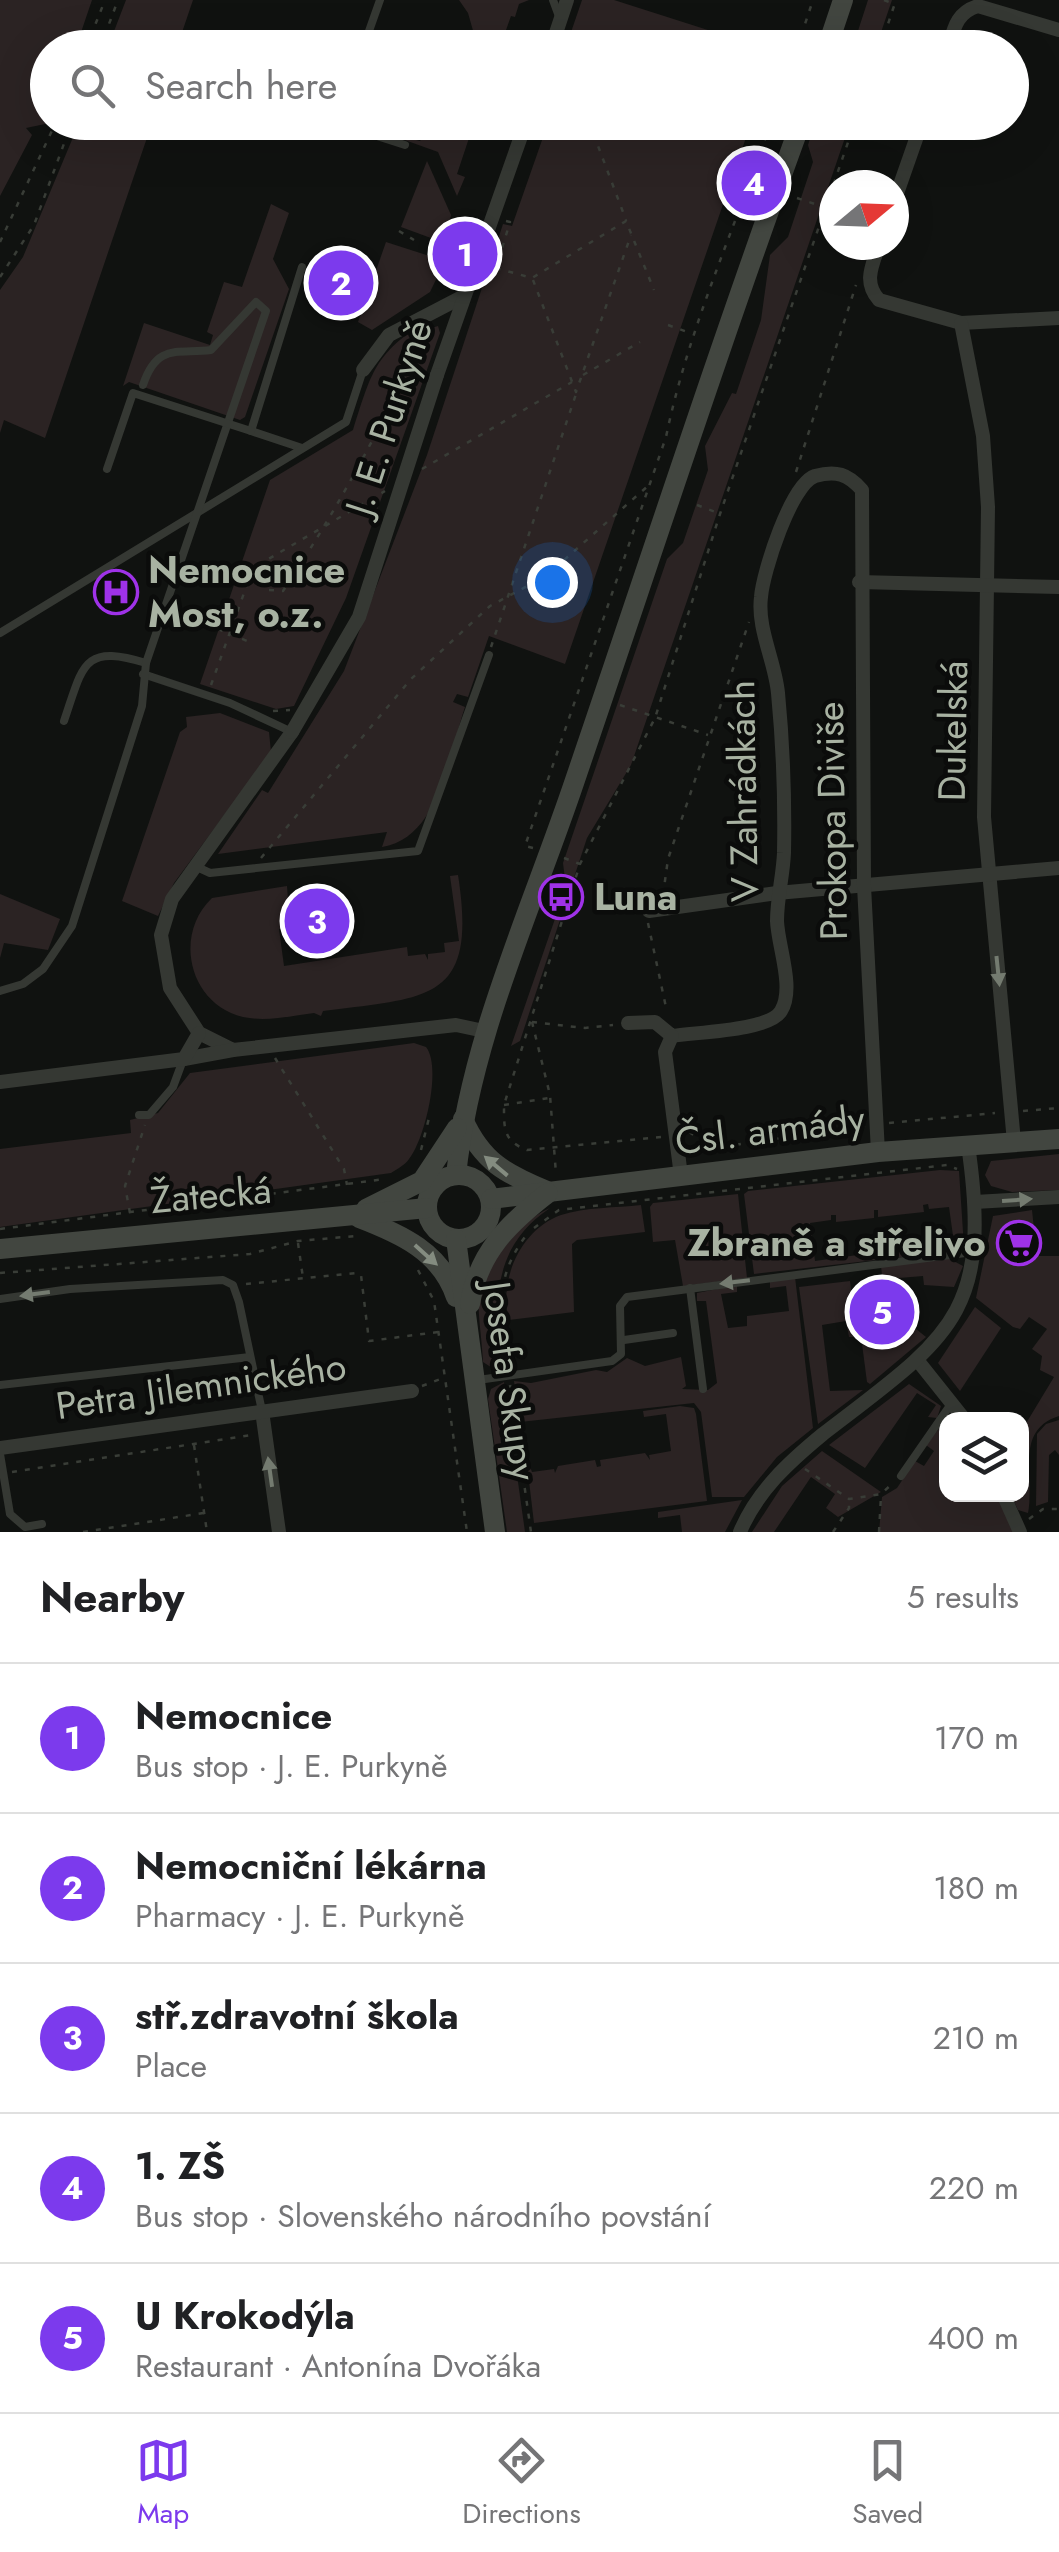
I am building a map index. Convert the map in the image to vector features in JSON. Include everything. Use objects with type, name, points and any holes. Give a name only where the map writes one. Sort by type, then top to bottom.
[{"type":"street","points":[[557,30],[568,0]]},
{"type":"street","points":[[833,30],[842,0]]},
{"type":"street","points":[[956,30],[964,10],[984,4],[1059,30]]},
{"type":"street","name":"J. E. Purkyně","points":[[199,1033],[170,988],[161,935],[172,899],[292,732],[358,617],[462,297],[519,140]]},
{"type":"street","points":[[456,1175],[462,1118],[484,1031],[550,854],[795,140]]},
{"type":"street","points":[[905,170],[916,140]]},
{"type":"street","points":[[874,260],[868,276],[878,300],[961,323],[1059,318]]},
{"type":"street","points":[[364,370],[389,336],[462,297]]},
{"type":"street","name":"Dukelská","points":[[961,323],[983,436],[987,585],[984,818],[1014,1142]]},
{"type":"street","name":"Prokopa Diviše","points":[[800,488],[809,478],[831,472],[850,476],[862,490],[864,886],[878,1152]]},
{"type":"street","name":"V Zahrádkách","points":[[628,1023],[655,1022],[672,1036],[765,1024],[779,1015],[786,998],[777,893],[784,856],[778,694],[773,657],[760,619],[761,593],[792,497],[800,488]]},
{"type":"street","points":[[860,582],[1059,587]]},
{"type":"street","points":[[654,910],[777,893],[1059,868]]},
{"type":"street","points":[[0,1082],[456,1025],[484,1031]]},
{"type":"street","points":[[184,1058],[199,1033],[234,1050]]},
{"type":"street","points":[[672,1036],[665,1052],[681,1176]]},
{"type":"street","points":[[462,1118],[488,1162],[506,1176],[555,1201]]},
{"type":"street","points":[[352,1216],[422,1182],[462,1118]]},
{"type":"street","name":"Čsl. armády","points":[[490,1199],[555,1201],[681,1176],[878,1152],[1059,1138]]},
{"type":"street","points":[[740,1532],[750,1507],[792,1459],[918,1361],[946,1331],[968,1290],[978,1228],[968,1145]]},
{"type":"street","points":[[456,1175],[482,1184],[490,1199],[484,1228],[456,1239],[439,1232],[427,1208],[432,1190],[456,1175]]},
{"type":"street","points":[[974,1202],[1059,1197]]},
{"type":"street","points":[[466,1328],[473,1281],[492,1246],[516,1218],[555,1201]]},
{"type":"street","name":"Žatecká","points":[[0,1249],[427,1208]]},
{"type":"street","points":[[352,1216],[424,1250],[450,1278],[466,1328]]},
{"type":"street","name":"Josefa Skupy","points":[[456,1239],[495,1532]]},
{"type":"street","points":[[918,1361],[960,1412]]},
{"type":"street","name":"Petra Jilemnického","points":[[0,1451],[412,1391]]},
{"type":"street","points":[[262,1411],[279,1532]]},
{"type":"street","points":[[1007,1502],[1019,1529]]},
{"type":"lane","points":[[369,30],[380,0]]},
{"type":"lane","points":[[553,0],[560,20]]},
{"type":"lane","points":[[392,140],[405,144]]},
{"type":"lane","points":[[251,431],[302,267]]},
{"type":"lane","points":[[0,991],[23,984],[43,969],[72,926],[142,706],[146,663],[266,311],[256,302],[212,350],[174,348],[160,356],[143,385]]},
{"type":"lane","points":[[0,633],[346,422],[364,370]]},
{"type":"lane","points":[[107,470],[133,393],[303,448]]},
{"type":"lane","points":[[64,721],[82,668],[94,656],[112,653],[146,663]]},
{"type":"lane","points":[[197,867],[210,874],[418,850],[489,655]]},
{"type":"lane","points":[[144,674],[230,703],[292,732]]},
{"type":"lane","points":[[144,1115],[173,1087],[184,1058]]},
{"type":"lane","points":[[473,1380],[509,1378],[612,1360],[621,1354],[624,1340],[620,1306],[627,1298],[974,1252]]},
{"type":"lane","points":[[0,1299],[206,1278],[232,1286],[262,1411]]},
{"type":"lane","points":[[690,1288],[703,1389]]},
{"type":"lane","points":[[624,1340],[673,1333]]},
{"type":"lane","points":[[0,1385],[250,1356]]},
{"type":"lane","points":[[901,1476],[954,1401]]},
{"type":"lane","points":[[0,1451],[10,1514],[25,1527],[42,1524]]},
{"type":"path","points":[[93,30],[105,0]]},
{"type":"path","points":[[107,30],[118,0]]},
{"type":"path","points":[[803,30],[813,0]]},
{"type":"path","points":[[884,0],[896,2],[886,30]]},
{"type":"path","points":[[0,242],[48,140]]},
{"type":"path","points":[[0,277],[34,225],[65,140]]},
{"type":"path","points":[[595,140],[654,290]]},
{"type":"path","points":[[525,846],[650,484],[703,298],[731,242],[766,140]]},
{"type":"path","points":[[839,170],[849,140]]},
{"type":"path","points":[[797,198],[819,206]]},
{"type":"path","points":[[510,222],[496,268],[532,278],[626,221]]},
{"type":"path","points":[[819,228],[720,514],[655,718],[580,864],[504,1104],[504,1133],[512,1144],[528,1150],[689,1132],[714,1148],[867,1126]]},
{"type":"path","points":[[399,231],[414,240]]},
{"type":"path","points":[[489,655],[632,234]]},
{"type":"path","points":[[800,488],[795,470],[858,280],[868,276]]},
{"type":"path","points":[[532,278],[576,392]]},
{"type":"path","points":[[269,590],[283,591],[324,526],[394,400],[428,325]]},
{"type":"path","points":[[668,326],[692,333]]},
{"type":"path","points":[[582,376],[640,342]]},
{"type":"path","points":[[407,478],[572,382]]},
{"type":"path","points":[[248,869],[266,853],[411,679],[510,592],[546,576],[650,484]]},
{"type":"path","points":[[222,690],[210,684],[253,568],[391,487],[385,504]]},
{"type":"path","points":[[697,505],[720,514]]},
{"type":"path","points":[[672,1036],[648,923],[746,623],[760,619]]},
{"type":"path","points":[[218,630],[252,643]]},
{"type":"path","points":[[617,704],[709,735]]},
{"type":"path","points":[[260,706],[286,712],[296,708]]},
{"type":"path","points":[[531,1022],[584,1028],[628,1023]]},
{"type":"path","points":[[531,1022],[551,1098],[555,1170]]},
{"type":"path","points":[[270,1048],[344,1170],[347,1186]]},
{"type":"path","points":[[504,1104],[551,1098]]},
{"type":"path","points":[[882,1124],[1059,1108]]},
{"type":"path","points":[[416,1157],[430,1114]]},
{"type":"path","points":[[130,1214],[124,1186],[144,1115]]},
{"type":"path","points":[[0,1229],[394,1178]]},
{"type":"path","points":[[532,1532],[509,1378],[500,1284],[511,1255],[555,1201]]},
{"type":"path","points":[[0,1273],[250,1254],[298,1242],[366,1237]]},
{"type":"path","points":[[298,1242],[303,1278]]},
{"type":"path","points":[[408,1258],[428,1288],[439,1332],[467,1532]]},
{"type":"path","points":[[232,1286],[361,1275],[369,1341],[439,1332]]},
{"type":"path","points":[[412,1391],[445,1377]]},
{"type":"path","points":[[14,1472],[254,1434]]},
{"type":"path","points":[[194,1444],[208,1532]]},
{"type":"path","points":[[792,1459],[849,1499],[881,1494],[901,1476]]},
{"type":"path","points":[[879,1532],[881,1494]]},
{"type":"path","points":[[833,1532],[850,1508],[849,1499]]},
{"type":"path","points":[[1019,1529],[1043,1509],[1059,1509]]},
{"type":"path","points":[[83,1532],[204,1513]]},
{"type":"shaded area","points":[[0,0],[92,0],[82,30],[30,30],[30,127],[26,128],[30,139],[0,196]]},
{"type":"shaded area","points":[[126,0],[193,0],[183,30],[115,30]]},
{"type":"shaded area","points":[[459,0],[529,0],[519,4],[506,30],[473,30]]},
{"type":"shaded area","points":[[582,0],[614,0],[708,30],[572,30]]},
{"type":"shaded area","points":[[868,0],[892,0],[882,30],[858,30]]},
{"type":"shaded area","points":[[72,140],[146,140],[45,438],[4,420],[0,433],[0,290],[23,257]]},
{"type":"shaded area","points":[[405,140],[468,140],[457,174],[465,177],[457,196],[438,152]]},
{"type":"shaded area","points":[[542,140],[745,140],[565,664],[489,636],[468,697],[457,694],[453,702],[465,707],[439,791],[430,811],[402,840],[382,847],[387,832],[218,854],[262,790],[268,793],[344,671],[427,455],[503,224],[512,226]]},
{"type":"shaded area","points":[[810,140],[844,140],[834,170],[819,170],[819,214],[631,765],[587,838],[520,1041],[511,1046],[566,887],[563,863],[667,559],[683,543],[708,470],[705,446],[732,393],[736,394],[761,320],[770,255],[788,237],[813,162]]},
{"type":"shaded area","points":[[427,161],[451,215],[445,238],[439,241],[401,227]]},
{"type":"shaded area","points":[[271,204],[289,213],[273,259],[289,289],[245,417],[240,420],[129,382],[123,386],[144,323],[210,345],[213,335],[207,332],[224,282],[242,287]]},
{"type":"shaded area","points":[[386,242],[445,261],[430,292],[372,330],[358,322]]},
{"type":"shaded area","points":[[421,325],[425,330],[438,326],[440,333],[346,598],[294,706],[276,709],[200,684],[270,480],[353,430],[375,369],[393,347]]},
{"type":"shaded area","points":[[220,713],[269,732],[271,752],[174,883],[158,916],[122,901],[180,732],[187,727],[186,717]]},
{"type":"shaded area","points":[[458,875],[460,948],[452,970],[438,985],[418,995],[323,1011],[321,1016],[314,1013],[252,1018],[225,1010],[199,983],[190,948],[200,913],[212,898],[287,886],[290,927],[279,929],[284,966],[407,947],[408,956],[425,954],[428,960],[428,954],[445,952],[444,943],[459,941],[450,876]]},
{"type":"shaded area","points":[[0,894],[60,919],[48,950],[4,943],[0,958]]},
{"type":"shaded area","points":[[414,1043],[426,1047],[431,1057],[430,1103],[415,1149],[391,1173],[0,1227],[0,1149],[131,1133],[130,1120],[158,1113],[190,1073]]},
{"type":"shaded area","points":[[1059,1154],[1059,1190],[1012,1192],[991,1186],[985,1175],[991,1161]]},
{"type":"shaded area","points":[[959,1171],[964,1247],[955,1250],[949,1207],[929,1209],[928,1204],[923,1205],[924,1212],[878,1217],[878,1210],[874,1210],[874,1218],[836,1222],[836,1215],[831,1215],[831,1220],[810,1223],[815,1261],[928,1245],[928,1254],[754,1274],[744,1194],[748,1191]]},
{"type":"shaded area","points":[[738,1194],[747,1278],[683,1286],[675,1240],[653,1242],[650,1207],[653,1203]]},
{"type":"shaded area","points":[[641,1205],[645,1232],[577,1240],[572,1244],[574,1312],[509,1320],[506,1305],[510,1273],[534,1232],[570,1212]]},
{"type":"shaded area","points":[[550,1208],[515,1242],[500,1282],[498,1327],[503,1375],[483,1362],[481,1286],[495,1259],[513,1238],[532,1219]]},
{"type":"shaded area","points":[[1032,1210],[1034,1229],[1019,1229],[1019,1256],[1059,1256],[1059,1416],[1036,1432],[1029,1456],[1029,1418],[1054,1377],[1040,1370],[1042,1356],[1032,1349],[1047,1329],[1029,1317],[1020,1329],[1013,1327],[976,1298],[993,1216]]},
{"type":"shaded area","points":[[946,1257],[963,1266],[954,1287],[924,1285],[923,1276],[887,1279],[882,1275],[881,1266]]},
{"type":"shaded area","points":[[795,1277],[813,1428],[777,1457],[744,1497],[712,1497],[701,1412],[694,1403],[520,1422],[514,1381],[531,1383],[596,1370],[607,1372],[627,1358],[645,1366],[681,1357],[686,1386],[682,1389],[708,1390],[717,1383],[706,1301],[697,1301],[697,1293],[737,1285],[737,1292],[721,1294],[728,1328],[747,1326],[747,1316],[789,1311],[786,1286],[770,1288],[770,1281]]},
{"type":"shaded area","points":[[850,1281],[856,1337],[849,1337],[846,1321],[822,1325],[830,1391],[863,1390],[818,1424],[799,1287]]},
{"type":"shaded area","points":[[975,1307],[1001,1328],[960,1391],[938,1363]]},
{"type":"shaded area","points":[[916,1329],[926,1337],[870,1384],[867,1382],[861,1336]]},
{"type":"shaded area","points":[[504,1382],[525,1532],[507,1532],[488,1399],[491,1389]]},
{"type":"shaded area","points":[[909,1384],[941,1406],[937,1418],[928,1417],[936,1405],[917,1393],[865,1468],[829,1445]]},
{"type":"shaded area","points":[[694,1408],[696,1414],[707,1501],[534,1523],[526,1456],[532,1472],[554,1469],[555,1473],[558,1466],[595,1460],[597,1467],[601,1466],[600,1460],[645,1453],[650,1460],[649,1455],[671,1451],[666,1414],[644,1417],[643,1411]]},
{"type":"shaded area","points":[[1059,1420],[1059,1455],[1055,1450],[1049,1455],[1048,1502],[1036,1506],[1037,1434],[1046,1424]]},
{"type":"shaded area","points":[[939,1429],[939,1502],[1000,1502],[1013,1532],[879,1532],[882,1497],[897,1488],[915,1461],[924,1466],[934,1451],[926,1445]]},
{"type":"shaded area","points":[[822,1451],[881,1492],[838,1517],[826,1508],[835,1494],[811,1477],[774,1532],[752,1532],[782,1486]]},
{"type":"shaded area","points":[[742,1500],[725,1532],[682,1532],[680,1515],[658,1518],[658,1512]]},
{"type":"shaded area","points":[[1014,1502],[1029,1502],[1028,1513],[1018,1510]]},
{"type":"place","name":"1. ZŠ","points":[[754,183]]},
{"type":"place","name":"Nemocnice","points":[[465,254]]},
{"type":"place","name":"Nemocniční lékárna","points":[[341,283]]},
{"type":"place","name":"Nemocnice Most, o.z.","points":[[116,592]]},
{"type":"place","name":"Luna","points":[[561,897]]},
{"type":"place","name":"stř.zdravotní škola","points":[[317,921]]},
{"type":"place","name":"Zbraně a střelivo","points":[[1019,1243]]},
{"type":"place","name":"U Krokodýla","points":[[882,1312]]}]
